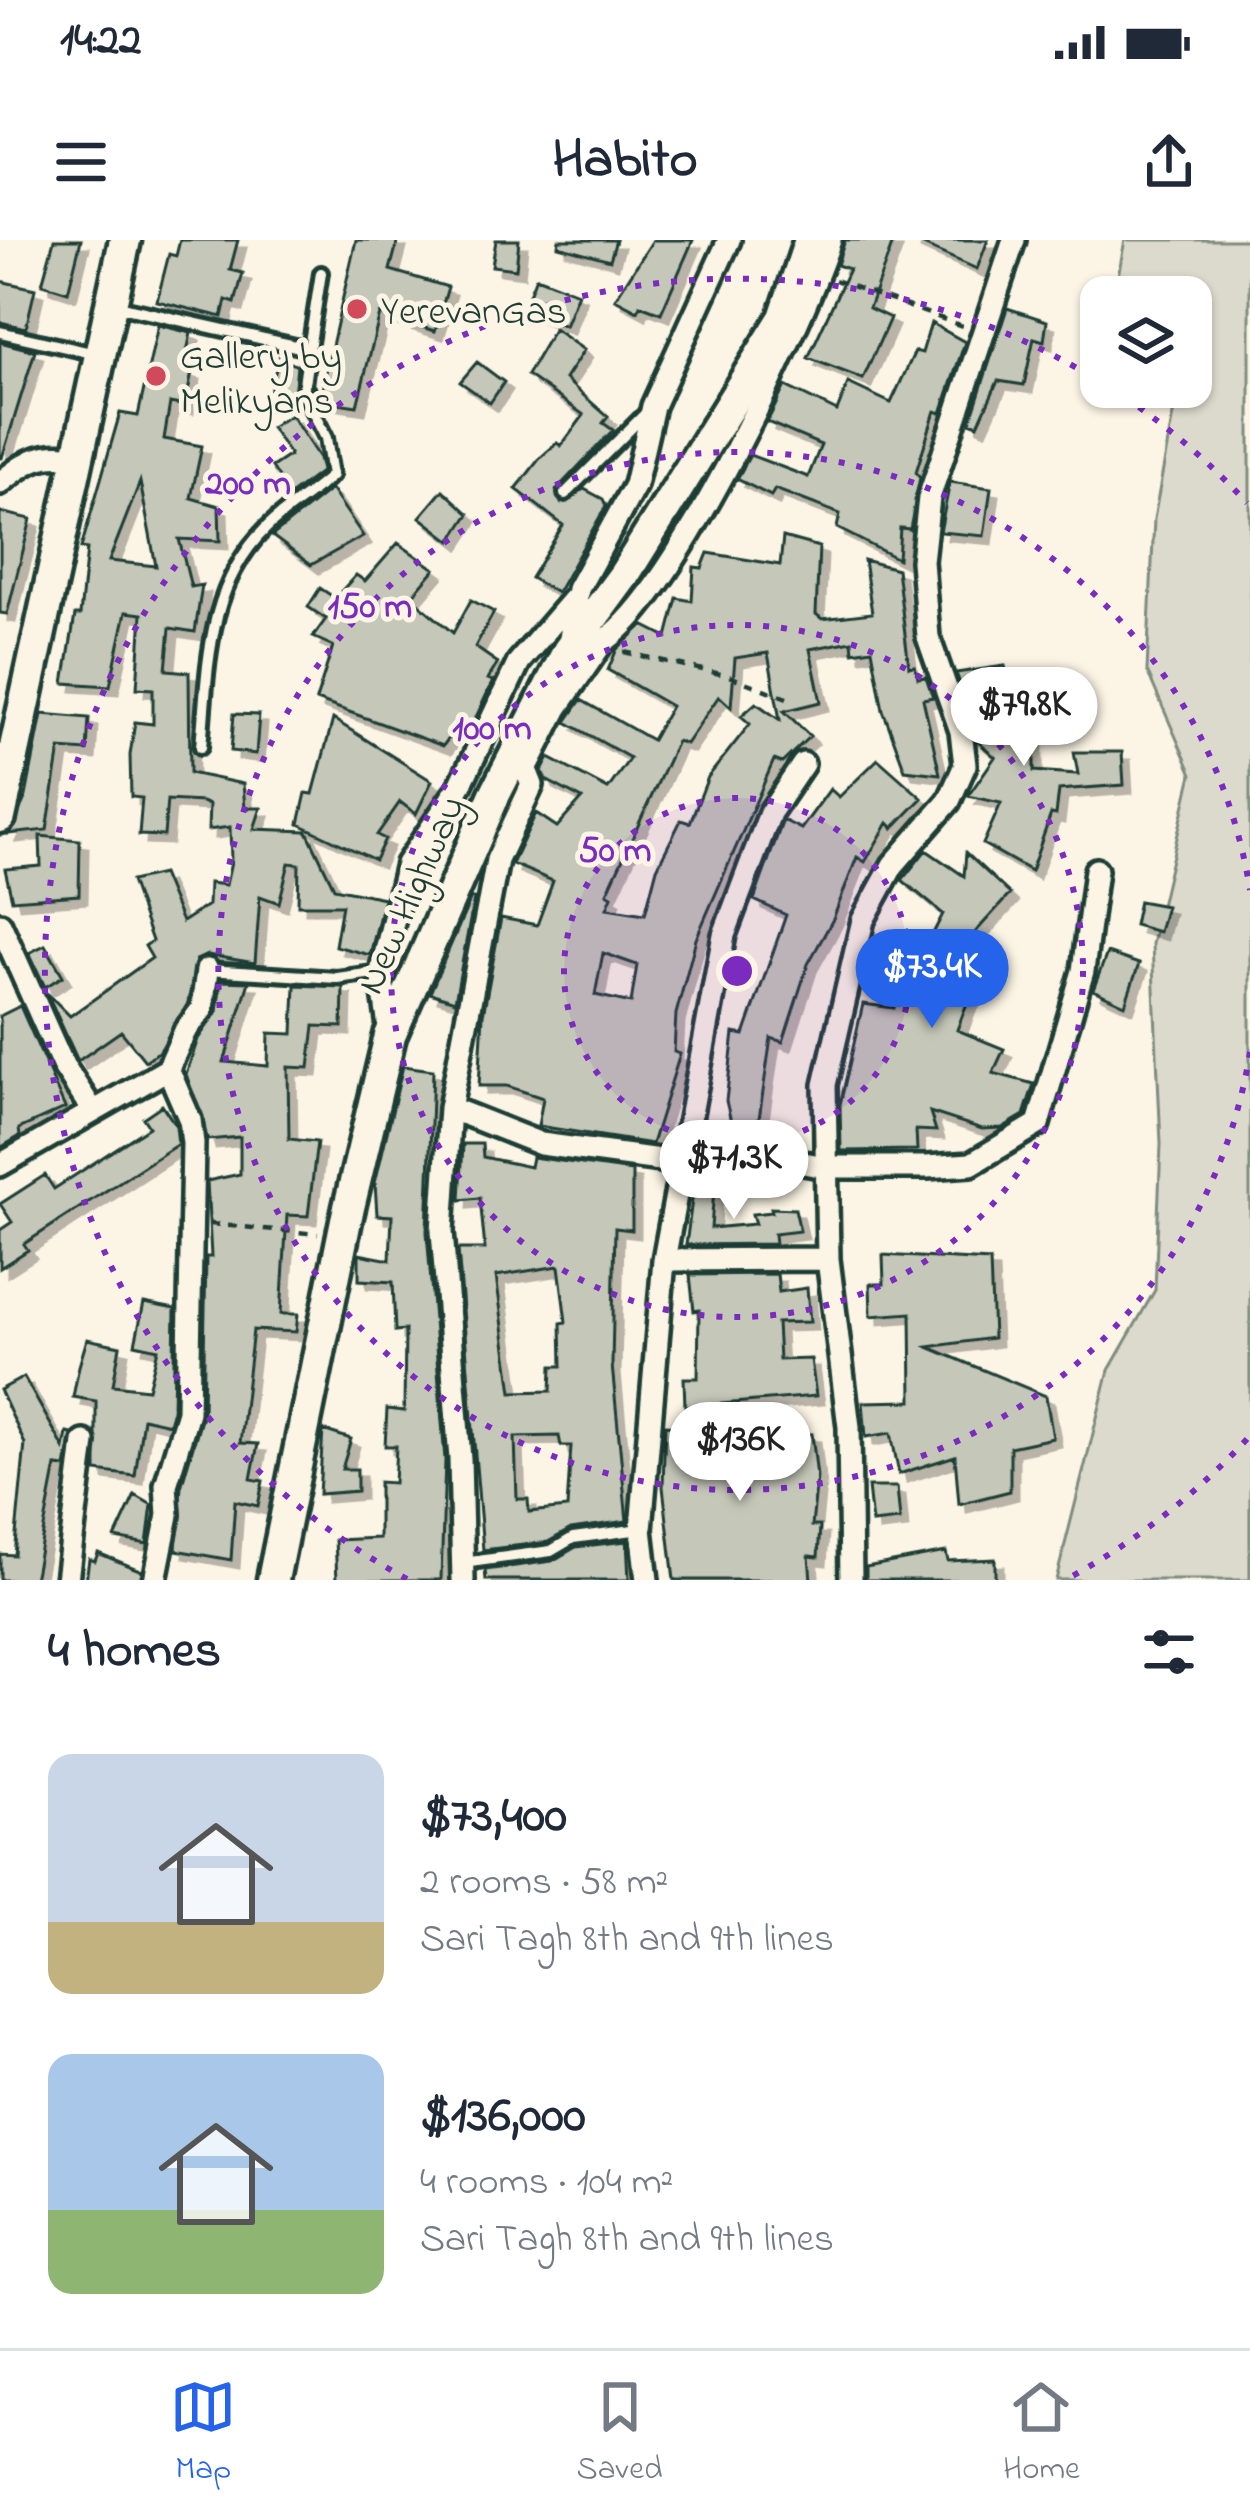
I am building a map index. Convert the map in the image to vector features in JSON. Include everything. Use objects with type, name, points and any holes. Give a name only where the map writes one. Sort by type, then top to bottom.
[{"type":"main road","points":[[0,818],[96,355],[125,240]]},
{"type":"main road","name":"New Highway","points":[[273,1580],[342,1237],[390,1036],[568,651],[624,575],[784,318],[810,240]]},
{"type":"street","points":[[390,1036],[381,972],[417,844],[460,786],[519,662],[574,598],[635,485],[653,406],[729,240]]},
{"type":"street","points":[[463,1572],[460,1459],[442,1231],[450,1108],[496,860],[532,785],[522,759],[602,643],[647,599],[760,402],[830,240]]},
{"type":"street","points":[[851,1580],[849,1427],[828,1259],[825,1085],[863,920],[893,865],[949,801],[965,765],[961,731],[928,637],[922,561],[929,498],[1013,240]]},
{"type":"street","points":[[0,483],[27,460],[48,452],[76,457]]},
{"type":"street","points":[[574,598],[568,651],[602,643]]},
{"type":"street","points":[[647,1580],[641,1529],[664,1260],[724,935],[740,880],[783,788],[803,764]]},
{"type":"street","points":[[450,1108],[541,1144],[685,1152],[825,1167],[971,1164],[1038,1124],[1083,970],[1096,870]]},
{"type":"street","points":[[0,924],[63,1065],[91,1108]]},
{"type":"street","points":[[0,1165],[91,1108],[168,1069],[185,1030],[202,1009],[207,970]]},
{"type":"street","points":[[155,1580],[168,1515],[166,1485],[188,1412],[193,1223],[190,1120],[168,1069]]},
{"type":"street","points":[[664,1260],[828,1259]]},
{"type":"street","points":[[67,1580],[84,1442]]},
{"type":"lane","points":[[201,747],[212,632],[229,575],[270,524],[332,475],[326,437],[303,392],[321,273]]},
{"type":"lane","points":[[109,304],[309,349]]},
{"type":"lane","points":[[0,332],[96,355]]},
{"type":"lane","points":[[566,494],[653,406]]},
{"type":"lane","points":[[207,970],[337,978],[381,972]]},
{"type":"lane","points":[[463,1572],[551,1551],[573,1538],[641,1529]]},
{"type":"path","points":[[818,274],[934,311],[982,334]]},
{"type":"path","points":[[602,643],[638,658],[729,676],[787,698]]},
{"type":"path","points":[[193,1223],[342,1237]]},
{"type":"shaded area","points":[[1125,240],[1250,240],[1250,1580],[1056,1580],[1109,1370],[1155,1290],[1161,1144],[1152,944],[1192,774],[1147,671],[1154,519],[1174,408],[1212,408],[1212,276],[1118,276]]},
{"type":"building","points":[[54,240],[81,240],[68,292],[42,284]]},
{"type":"building","points":[[180,240],[238,240],[230,270],[243,273],[235,303],[226,300],[222,317],[157,301],[169,254],[176,256]]},
{"type":"building","points":[[356,240],[398,240],[390,270],[448,287],[435,331],[380,314],[357,406],[318,400],[313,390],[314,386],[321,394]]},
{"type":"building","points":[[496,240],[519,240],[516,269],[492,266]]},
{"type":"building","points":[[559,240],[616,240],[610,260],[558,246]]},
{"type":"building","points":[[653,240],[693,240],[661,313],[640,305],[638,311],[615,299]]},
{"type":"building","points":[[845,240],[894,240],[869,308],[890,318],[863,379],[808,358],[849,269],[837,265]]},
{"type":"building","points":[[912,240],[988,240],[977,269]]},
{"type":"building","points":[[536,277],[578,293],[565,326],[523,310]]},
{"type":"building","points":[[0,281],[35,289],[26,328],[0,322]]},
{"type":"building","points":[[1007,308],[1047,321],[1044,341],[1034,338],[1024,385],[998,381],[978,425],[970,422]]},
{"type":"building","points":[[931,323],[965,342],[941,413],[935,411],[916,472],[920,477],[910,529],[900,528],[898,559],[837,528],[840,514],[775,489],[771,496],[737,479],[750,455],[808,477],[821,445],[767,422],[785,386],[837,411],[848,383],[891,403],[915,351],[922,353]]},
{"type":"building","points":[[158,325],[191,333],[183,370],[192,372],[185,406],[170,403],[164,439],[202,446],[191,498],[219,506],[220,541],[179,539],[191,587],[202,585],[195,632],[170,628],[166,670],[189,672],[190,773],[243,784],[245,808],[261,808],[254,829],[307,831],[334,888],[384,898],[370,955],[335,946],[342,905],[298,905],[299,864],[289,863],[279,903],[260,896],[255,963],[208,955],[196,960],[188,1003],[160,1051],[145,1061],[121,1031],[78,1061],[47,993],[70,1016],[152,958],[145,946],[152,941],[131,881],[162,874],[182,922],[208,905],[209,883],[226,885],[231,862],[230,827],[208,830],[209,805],[202,802],[167,800],[164,836],[139,835],[142,798],[131,797],[130,755],[135,722],[153,724],[153,689],[137,688],[142,614],[126,612],[110,686],[64,683],[75,615],[80,615],[87,549],[81,548],[120,413],[138,416]],"holes":[[[140,482],[156,566],[109,561]]]},
{"type":"building","points":[[554,329],[584,350],[565,379],[608,417],[603,423],[613,430],[556,490],[561,503],[584,489],[603,499],[606,506],[557,593],[531,578],[563,525],[516,489],[540,458],[557,443],[561,446],[584,415],[527,375]]},
{"type":"building","points":[[0,342],[35,351],[2,458],[0,458]]},
{"type":"building","points":[[279,357],[297,366],[294,396],[270,392]]},
{"type":"building","points":[[477,362],[504,382],[490,403],[460,382]]},
{"type":"building","points":[[291,415],[319,458],[322,471],[290,495],[272,467],[290,455],[271,427]]},
{"type":"building","points":[[950,482],[991,488],[984,536],[940,532]]},
{"type":"building","points":[[331,489],[363,536],[311,565],[272,536]]},
{"type":"building","points":[[443,490],[469,514],[451,541],[420,517]]},
{"type":"building","points":[[0,512],[31,519],[7,614],[0,613]]},
{"type":"building","points":[[783,537],[819,547],[816,614],[822,619],[872,613],[864,560],[897,569],[909,667],[915,666],[918,678],[926,677],[933,697],[923,699],[940,774],[905,770],[883,710],[872,649],[853,652],[852,641],[810,649],[821,702],[784,711],[810,736],[782,763],[774,760],[696,939],[676,1014],[674,1052],[680,1054],[652,1144],[538,1126],[543,1098],[507,1086],[479,1086],[483,1015],[501,918],[537,925],[553,881],[512,864],[536,813],[557,827],[582,799],[546,780],[542,771],[549,758],[608,789],[630,758],[566,722],[581,700],[652,740],[671,706],[608,670],[617,649],[643,625],[667,637],[677,598],[692,601],[694,567],[702,568],[708,553],[780,565]],"holes":[[[768,653],[780,720],[756,703],[741,716],[750,724],[708,777],[690,823],[681,820],[657,868],[645,914],[607,908],[612,896],[607,893],[677,741],[686,744],[719,696],[731,707],[735,658]],[[603,953],[637,965],[631,1003],[595,995]]]},
{"type":"building","points":[[398,543],[435,569],[411,597],[453,633],[471,600],[494,612],[475,647],[498,663],[488,679],[493,681],[470,730],[459,724],[443,746],[316,700],[333,646],[313,637],[326,619],[308,607],[320,588],[335,598],[356,575],[365,581]]},
{"type":"building","points":[[1005,666],[1016,712],[1034,711],[1034,771],[1078,774],[1074,752],[1122,752],[1124,785],[1059,790],[1056,815],[1051,814],[1031,871],[983,844],[1001,803],[968,796],[995,757],[977,741],[977,690],[963,692],[956,673]]},
{"type":"building","points":[[42,714],[89,718],[87,751],[60,749],[47,830],[9,834],[26,796]]},
{"type":"building","points":[[234,714],[259,715],[256,754],[231,751]]},
{"type":"building","points":[[333,719],[432,781],[416,814],[400,802],[377,835],[385,839],[375,860],[299,824],[306,793],[313,794]]},
{"type":"building","points":[[878,759],[922,798],[893,828],[888,823],[865,862],[857,857],[833,919],[808,964],[783,1042],[771,1038],[756,1139],[734,1134],[726,1101],[734,1033],[744,1035],[786,915],[754,900],[783,820],[801,829],[830,789],[839,797]]},
{"type":"building","points":[[40,836],[80,840],[79,895],[12,900],[5,869],[41,866]]},
{"type":"building","points":[[926,850],[964,876],[966,853],[1010,894],[971,937],[1000,954],[966,1006],[957,1030],[1004,1049],[993,1073],[1034,1084],[1024,1115],[1002,1128],[982,1129],[930,1112],[936,1131],[916,1130],[917,1150],[841,1151],[840,1105],[863,1004],[894,1008],[898,990],[922,1000],[944,965],[923,953],[943,914],[902,880]]},
{"type":"building","points":[[474,899],[455,1001],[430,993]]},
{"type":"building","points":[[1139,901],[1166,906],[1159,932],[1134,925]]},
{"type":"building","points":[[45,945],[63,976],[45,987],[29,953]]},
{"type":"building","points":[[1107,953],[1139,964],[1125,1005],[1093,990]]},
{"type":"building","points":[[221,981],[249,982],[224,1062],[268,1066],[269,1033],[293,1034],[295,985],[343,987],[342,1027],[314,1026],[309,1068],[288,1067],[289,1139],[317,1142],[308,1216],[287,1215],[281,1314],[298,1314],[296,1332],[253,1330],[240,1443],[258,1444],[251,1479],[263,1481],[258,1506],[235,1501],[231,1560],[176,1550],[181,1487],[203,1412],[206,1257],[211,1257],[207,1181],[240,1174],[240,1137],[208,1140],[186,1074],[198,1039],[217,1012]]},
{"type":"building","points":[[20,1006],[65,1108],[19,1129],[20,1136],[0,1148],[0,1016]]},
{"type":"building","points":[[403,1066],[433,1070],[427,1232],[445,1460],[441,1580],[337,1580],[335,1540],[379,1538],[379,1482],[394,1483],[396,1446],[385,1446],[387,1409],[404,1411],[405,1330],[395,1331],[393,1282],[359,1280],[359,1254],[390,1260],[392,1216],[377,1215],[375,1183]]},
{"type":"building","points":[[162,1105],[176,1126],[178,1144],[24,1244],[28,1250],[0,1268],[0,1230],[12,1222],[0,1204],[45,1175],[54,1189],[149,1127],[143,1118]]},
{"type":"building","points":[[463,1144],[482,1144],[483,1157],[530,1167],[532,1157],[632,1171],[632,1230],[615,1228],[612,1365],[627,1521],[571,1529],[548,1542],[483,1550],[458,1249],[485,1249],[480,1198],[460,1200]],"holes":[[[559,1266],[566,1322],[561,1323],[562,1366],[552,1366],[551,1391],[512,1392],[496,1276]],[[559,1436],[561,1446],[571,1446],[567,1508],[529,1512],[528,1499],[517,1499],[515,1437]]]},
{"type":"building","points":[[695,1177],[715,1177],[711,1228],[755,1224],[752,1214],[772,1212],[771,1208],[795,1209],[800,1231],[774,1234],[775,1244],[686,1245]]},
{"type":"building","points":[[883,1255],[990,1261],[993,1338],[928,1347],[1046,1396],[1053,1438],[1010,1447],[1010,1491],[959,1504],[955,1456],[899,1474],[891,1433],[866,1437],[863,1402],[912,1401],[911,1313],[871,1316],[870,1284],[884,1284]]},
{"type":"building","points":[[777,1274],[779,1292],[807,1288],[810,1322],[777,1323],[779,1360],[811,1359],[816,1396],[685,1407],[684,1378],[698,1378],[699,1310],[694,1311],[690,1275]]},
{"type":"building","points":[[144,1303],[175,1309],[169,1424],[143,1418],[135,1476],[96,1471],[96,1401],[73,1397],[79,1366],[87,1339],[120,1346],[113,1385],[148,1389],[158,1349],[135,1344]]},
{"type":"building","points":[[24,1377],[64,1448],[67,1433],[72,1434],[66,1467],[56,1466],[34,1580],[0,1580],[0,1554],[14,1555],[25,1444],[0,1390]]},
{"type":"building","points":[[665,1425],[812,1434],[817,1477],[812,1526],[820,1526],[818,1557],[809,1556],[811,1580],[674,1580],[663,1487]]},
{"type":"building","points":[[323,1430],[351,1439],[342,1469],[357,1469],[357,1491],[319,1494]]},
{"type":"building","points":[[868,1487],[897,1487],[900,1520],[872,1523]]},
{"type":"building","points":[[135,1495],[152,1505],[147,1544],[115,1538]]},
{"type":"building","points":[[627,1541],[629,1580],[486,1580],[485,1570],[552,1561],[576,1547]]},
{"type":"building","points":[[946,1552],[948,1561],[995,1559],[995,1580],[866,1580],[866,1567]]},
{"type":"building","points":[[98,1553],[142,1571],[140,1580],[86,1580],[89,1559],[95,1561]]},
{"type":"place","name":"YerevanGas","points":[[357,309]]},
{"type":"place","name":"Gallery by Melikyans","points":[[156,376]]}]
